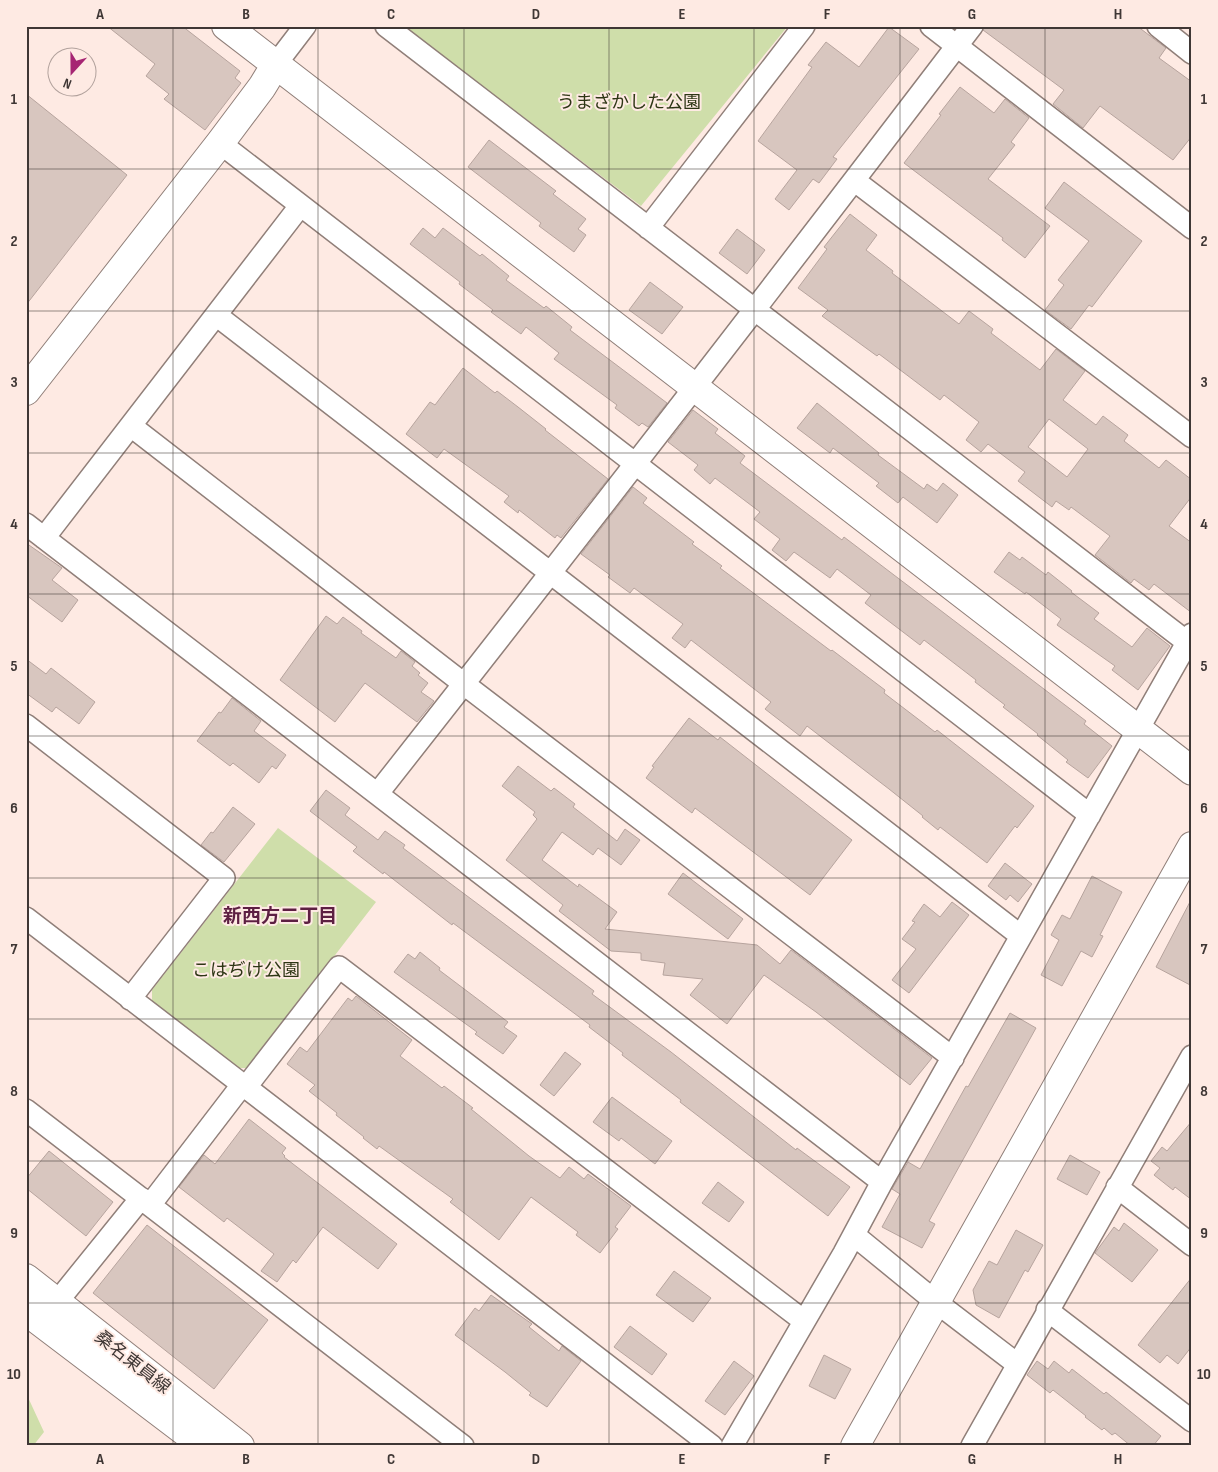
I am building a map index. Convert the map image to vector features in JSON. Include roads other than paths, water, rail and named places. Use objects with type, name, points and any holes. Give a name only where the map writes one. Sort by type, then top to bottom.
[{"type":"street","points":[[226,26],[1192,771]]},
{"type":"street","points":[[26,391],[220,143],[305,26]]},
{"type":"street","points":[[386,26],[754,311],[1189,638],[882,1182],[854,1235],[732,1446]]},
{"type":"street","points":[[648,228],[804,26]]},
{"type":"street","points":[[930,26],[1192,228]]},
{"type":"street","points":[[378,793],[636,465],[972,26]]},
{"type":"street","points":[[1158,26],[1192,53]]},
{"type":"street","points":[[220,143],[1090,815]]},
{"type":"street","points":[[855,181],[1192,437]]},
{"type":"street","points":[[44,538],[300,206]]},
{"type":"street","points":[[216,316],[1022,936]]},
{"type":"street","points":[[131,426],[464,684],[953,1058]]},
{"type":"street","points":[[26,524],[882,1182]]},
{"type":"street","points":[[26,726],[224,878],[130,999]]},
{"type":"street","points":[[855,1446],[1192,846]]},
{"type":"street","points":[[26,918],[712,1446]]},
{"type":"street","points":[[57,1302],[244,1086],[339,967],[804,1321]]},
{"type":"street","points":[[972,1446],[1117,1188],[1190,1064]]},
{"type":"street","points":[[26,1110],[462,1446]]},
{"type":"street","points":[[1117,1188],[1192,1245]]},
{"type":"street","points":[[854,1235],[936,1302],[1017,1364]]},
{"type":"street","name":"桑名東員線","points":[[26,1278],[240,1446]]},
{"type":"street","points":[[1048,1310],[1192,1421]]},
{"type":"street","name":"桑名東員線","points":[[26,1311],[204,1446]]},
{"type":"district","name":"新西方二丁目","points":[[280,915]]},
{"type":"park label","name":"うまざかした公園","points":[[629,102]]},
{"type":"park label","name":"こはぢけ公園","points":[[246,970]]}]
